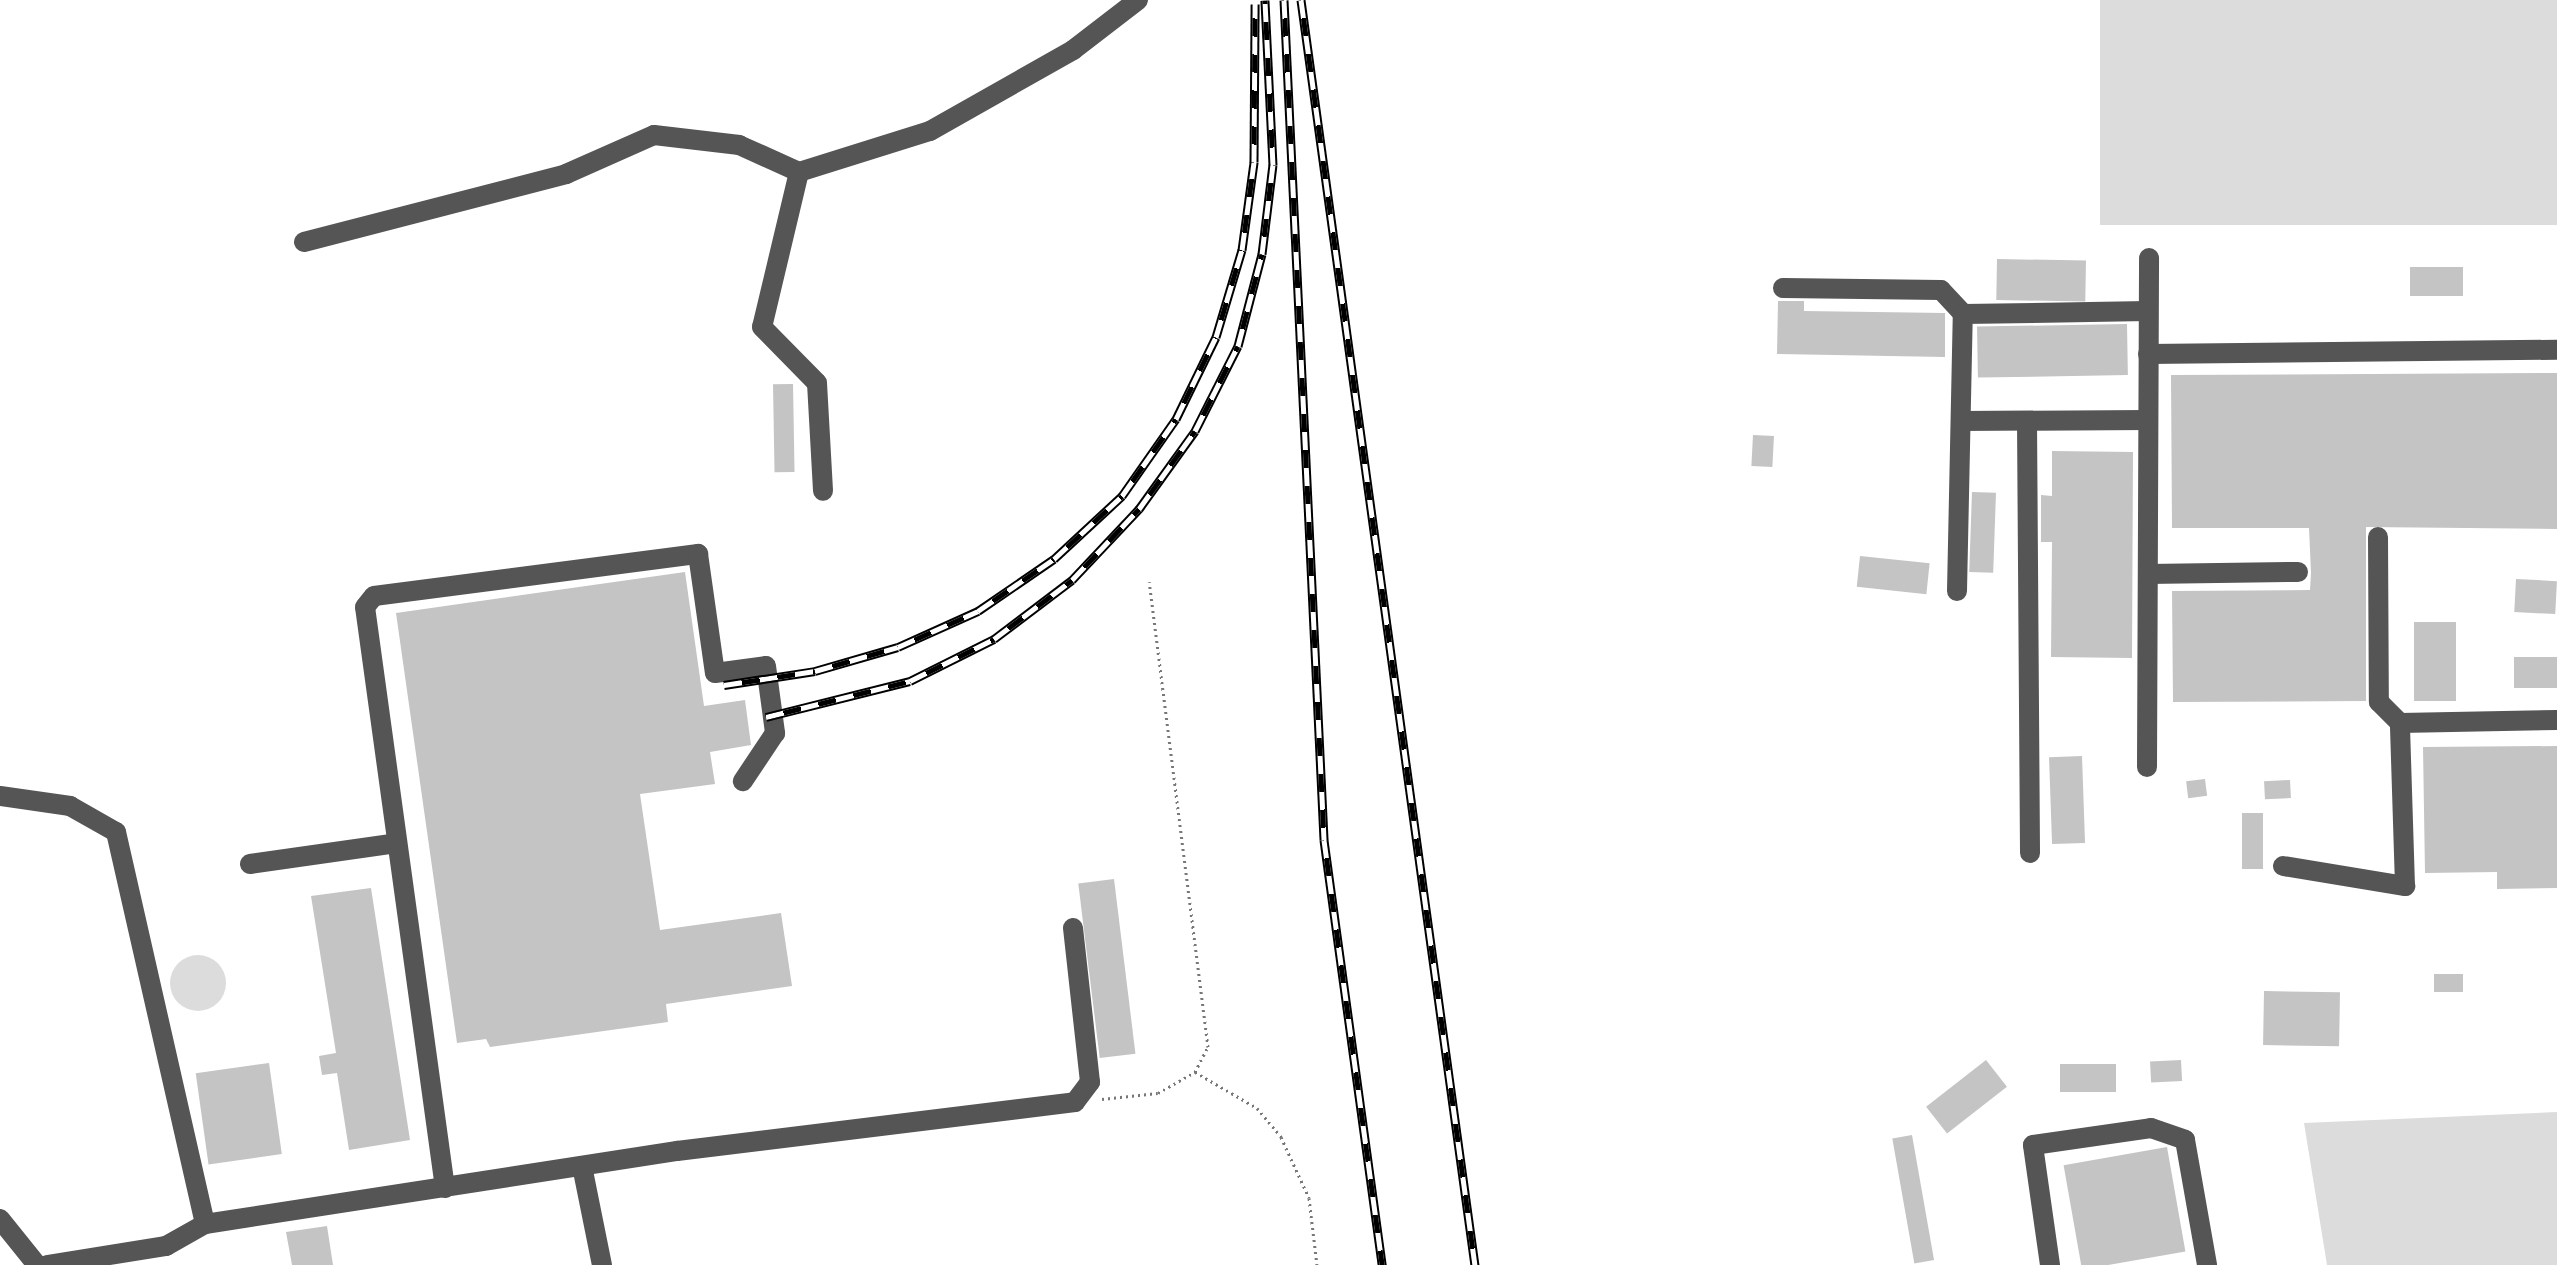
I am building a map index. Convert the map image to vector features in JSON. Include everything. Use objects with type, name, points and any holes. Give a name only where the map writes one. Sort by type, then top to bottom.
[{"type":"street","points":[[304,242],[566,174],[654,135],[739,145],[799,172],[930,131],[1073,50],[1138,0]]},
{"type":"street","points":[[799,172],[762,327],[817,383],[823,491]]},
{"type":"street","points":[[2147,767],[2149,258]]},
{"type":"street","points":[[1783,288],[1941,290],[1963,314],[1957,591]]},
{"type":"street","points":[[1963,314],[2148,311]]},
{"type":"street","points":[[2148,354],[2557,350]]},
{"type":"street","points":[[1961,421],[2148,420]]},
{"type":"street","points":[[2027,421],[2030,853]]},
{"type":"street","points":[[2283,866],[2405,886],[2400,723],[2379,702],[2378,537]]},
{"type":"street","points":[[445,1188],[365,607],[374,596],[698,554],[715,673],[766,666],[775,733],[743,781]]},
{"type":"street","points":[[2148,574],[2298,572]]},
{"type":"street","points":[[2400,723],[2557,720]]},
{"type":"street","points":[[0,796],[70,806],[116,832],[205,1224]]},
{"type":"street","points":[[250,864],[397,843]]},
{"type":"street","points":[[47,1265],[166,1246],[205,1224],[582,1166],[1075,1102],[1090,1082],[1073,928]]},
{"type":"street","points":[[2050,1265],[2033,1145],[2151,1128],[2185,1140],[2207,1265]]},
{"type":"street","points":[[582,1166],[602,1265]]},
{"type":"street","points":[[0,1219],[37,1265]]},
{"type":"path","points":[[1075,1102],[1158,1093],[1195,1072],[1208,1047],[1149,582]]},
{"type":"path","points":[[1195,1072],[1257,1108],[1281,1137],[1309,1198],[1317,1265]]},
{"type":"shaded area","points":[[2100,0],[2557,0],[2557,225],[2100,225]]},
{"type":"shaded area","points":[[198,955],[218,963],[226,983],[218,1003],[198,1011],[178,1003],[170,983],[178,963]]},
{"type":"shaded area","points":[[2557,1112],[2557,1265],[2327,1265],[2304,1123]]},
{"type":"building","points":[[1997,259],[2086,261],[2085,302],[1996,300]]},
{"type":"building","points":[[2410,267],[2463,267],[2463,296],[2410,296]]},
{"type":"building","points":[[1778,301],[1804,301],[1804,311],[1945,313],[1945,357],[1777,354]]},
{"type":"building","points":[[2127,324],[2128,375],[1978,378],[1977,327]]},
{"type":"building","points":[[2557,373],[2557,529],[2366,527],[2366,701],[2173,702],[2172,591],[2310,590],[2311,573],[2309,528],[2172,528],[2171,375]]},
{"type":"building","points":[[773,384],[793,384],[795,472],[775,472]]},
{"type":"building","points":[[1753,435],[1774,436],[1772,467],[1751,466]]},
{"type":"building","points":[[2052,451],[2133,452],[2132,658],[2051,657],[2052,542],[2041,542],[2041,495],[2052,496]]},
{"type":"building","points":[[1972,492],[1996,493],[1993,573],[1969,572]]},
{"type":"building","points":[[1860,556],[1930,563],[1926,594],[1857,587]]},
{"type":"building","points":[[685,572],[704,706],[745,700],[751,745],[710,752],[715,784],[640,794],[660,930],[781,913],[792,986],[666,1004],[668,1022],[490,1047],[486,1039],[457,1043],[396,613]]},
{"type":"building","points":[[2516,579],[2557,581],[2555,614],[2514,612]]},
{"type":"building","points":[[2414,622],[2456,622],[2456,701],[2414,701]]},
{"type":"building","points":[[2514,657],[2557,657],[2557,688],[2514,688]]},
{"type":"building","points":[[2557,746],[2557,888],[2497,889],[2497,872],[2425,873],[2423,747]]},
{"type":"building","points":[[2082,756],[2085,843],[2052,844],[2049,757]]},
{"type":"building","points":[[2205,779],[2207,796],[2188,798],[2186,781]]},
{"type":"building","points":[[2290,780],[2291,798],[2265,799],[2264,781]]},
{"type":"building","points":[[2242,813],[2263,813],[2263,869],[2242,869]]},
{"type":"building","points":[[1114,879],[1135,1054],[1100,1058],[1078,883]]},
{"type":"building","points":[[371,888],[410,1140],[349,1150],[337,1073],[322,1075],[319,1056],[336,1053],[311,896]]},
{"type":"building","points":[[2434,974],[2463,974],[2463,992],[2434,992]]},
{"type":"building","points":[[2264,991],[2340,992],[2339,1046],[2263,1045]]},
{"type":"building","points":[[1986,1060],[2007,1087],[1947,1134],[1926,1107]]},
{"type":"building","points":[[2181,1060],[2182,1081],[2151,1083],[2150,1062]]},
{"type":"building","points":[[269,1063],[282,1154],[209,1164],[196,1073]]},
{"type":"building","points":[[2060,1064],[2116,1064],[2116,1092],[2060,1092]]},
{"type":"building","points":[[1912,1135],[1934,1260],[1914,1264],[1892,1138]]},
{"type":"building","points":[[2167,1147],[2185,1251],[2108,1265],[2081,1265],[2064,1165]]},
{"type":"building","points":[[327,1226],[333,1265],[292,1265],[286,1232]]},
{"type":"railway","points":[[766,717],[910,681],[994,639],[1072,580],[1139,509],[1195,431],[1238,346],[1262,254],[1273,165],[1265,0]]},
{"type":"railway","points":[[1284,0],[1324,840],[1382,1265]]},
{"type":"railway","points":[[1301,0],[1475,1265]]},
{"type":"railway","points":[[724,685],[815,671],[898,647],[978,611],[1054,559],[1122,496],[1176,419],[1216,337],[1242,250],[1254,162],[1255,4]]}]
